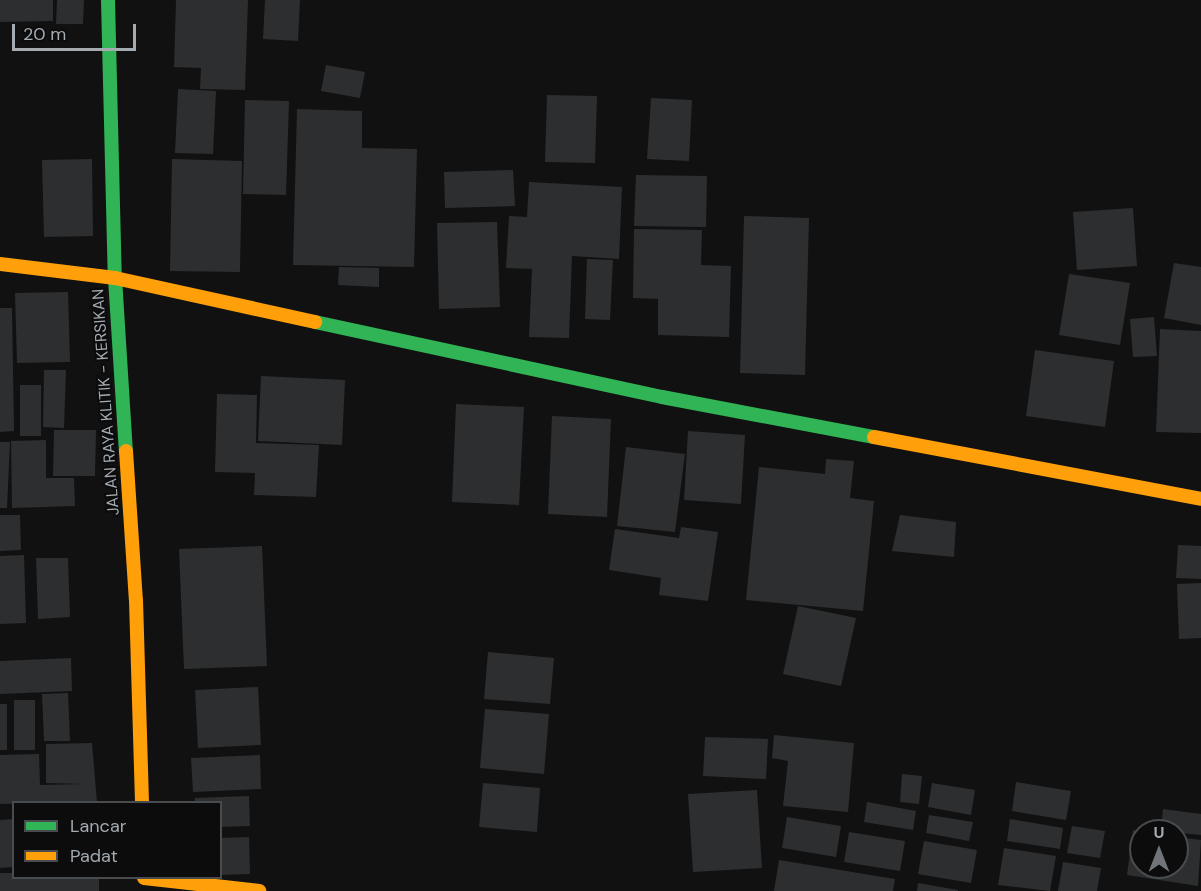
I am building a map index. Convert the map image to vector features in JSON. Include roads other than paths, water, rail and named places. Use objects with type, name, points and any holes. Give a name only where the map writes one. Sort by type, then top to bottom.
[{"type":"street","name":"JALAN RAYA KLITIK - KERSIKAN","points":[[108,0],[115,278],[136,600],[142,801]]},
{"type":"street","points":[[0,264],[115,278],[662,397],[1201,500]]},
{"type":"street","points":[[153,879],[259,891]]}]
